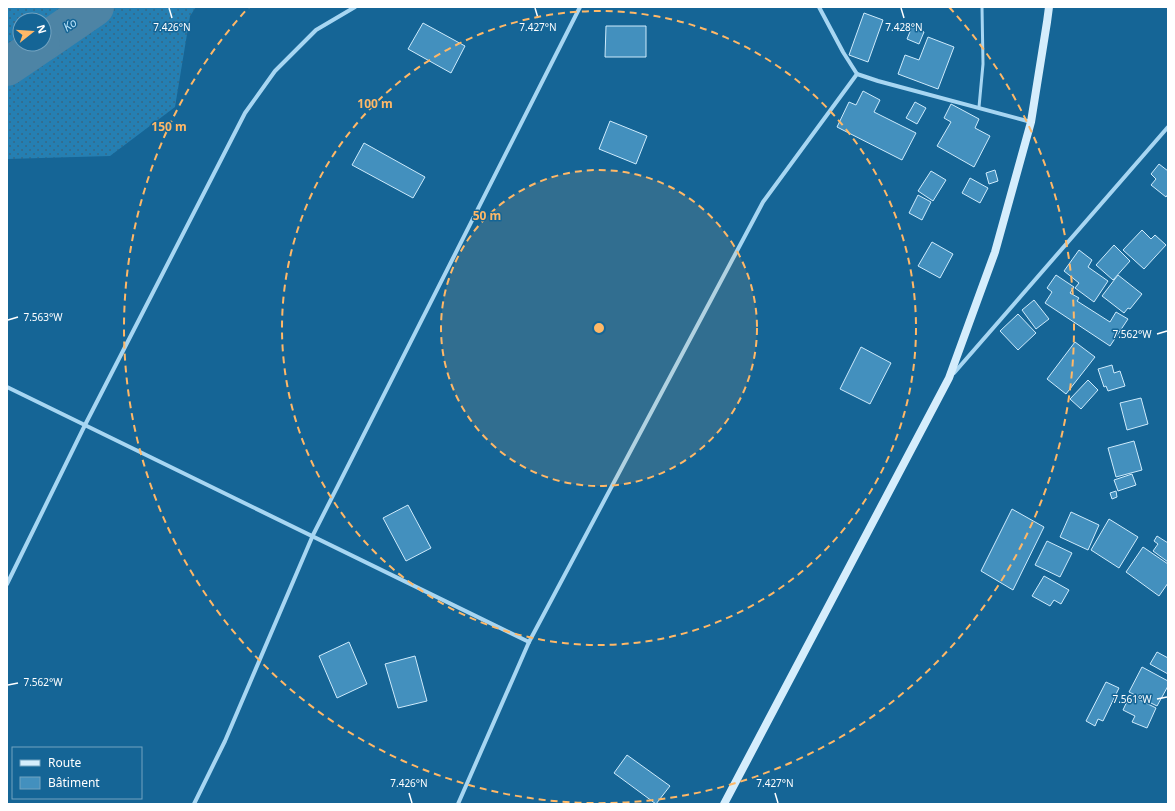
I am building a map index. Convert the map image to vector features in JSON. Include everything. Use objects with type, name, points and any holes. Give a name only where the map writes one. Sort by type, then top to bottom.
[{"type":"main road","points":[[724,804],[949,378],[995,252],[1031,122],[1048,22],[1048,7]]},
{"type":"street","points":[[7,584],[85,425],[245,113],[275,71],[316,30],[355,7]]},
{"type":"street","points":[[194,804],[225,742],[313,535],[580,7]]},
{"type":"street","points":[[819,7],[843,52],[857,74],[1031,122]]},
{"type":"street","points":[[458,804],[529,642],[763,202],[857,74]]},
{"type":"street","points":[[949,378],[1168,128]]},
{"type":"street","points":[[7,387],[313,535],[529,642]]},
{"type":"lane","points":[[979,107],[983,64],[982,7]]},
{"type":"shaded area","points":[[7,7],[196,7],[190,16],[175,107],[110,156],[7,159]]},
{"type":"building","points":[[864,13],[883,20],[868,62],[849,55]]},
{"type":"building","points":[[423,23],[465,46],[451,73],[408,49]]},
{"type":"building","points":[[606,26],[646,26],[646,57],[605,57]]},
{"type":"building","points":[[912,27],[924,32],[919,44],[907,39]]},
{"type":"building","points":[[928,37],[954,47],[938,89],[898,74],[905,55],[919,60]]},
{"type":"building","points":[[863,91],[880,100],[874,112],[916,133],[902,160],[837,127],[849,102],[856,105]]},
{"type":"building","points":[[915,102],[926,108],[917,124],[906,118]]},
{"type":"building","points":[[951,104],[979,119],[975,128],[990,136],[974,167],[937,146],[951,122],[944,118]]},
{"type":"building","points":[[610,121],[647,136],[636,164],[599,149]]},
{"type":"building","points":[[364,143],[425,177],[413,198],[352,165]]},
{"type":"building","points":[[1159,164],[1168,171],[1168,194],[1166,197],[1151,185],[1156,179],[1151,174]]},
{"type":"building","points":[[995,170],[998,181],[989,184],[986,173]]},
{"type":"building","points":[[931,171],[946,180],[933,201],[918,191]]},
{"type":"building","points":[[970,178],[988,188],[980,203],[962,193]]},
{"type":"building","points":[[918,195],[931,202],[922,220],[909,213]]},
{"type":"building","points":[[1142,230],[1151,239],[1155,235],[1166,245],[1144,269],[1123,250]]},
{"type":"building","points":[[932,242],[953,254],[940,278],[918,266]]},
{"type":"building","points":[[1114,245],[1130,261],[1113,280],[1096,265]]},
{"type":"building","points":[[1079,250],[1092,260],[1088,267],[1108,281],[1094,302],[1075,288],[1079,283],[1064,271]]},
{"type":"building","points":[[1056,275],[1074,287],[1070,293],[1079,298],[1077,301],[1110,322],[1116,312],[1128,319],[1110,346],[1045,303],[1052,292],[1047,288]]},
{"type":"building","points":[[1118,275],[1142,294],[1130,309],[1128,308],[1124,313],[1102,296]]},
{"type":"building","points":[[1034,300],[1049,319],[1036,329],[1022,310]]},
{"type":"building","points":[[1018,314],[1036,333],[1018,350],[1000,331]]},
{"type":"building","points":[[1075,342],[1095,357],[1066,394],[1047,379]]},
{"type":"building","points":[[861,347],[891,363],[870,404],[840,389]]},
{"type":"building","points":[[1112,365],[1114,373],[1120,371],[1125,386],[1108,391],[1106,386],[1104,387],[1098,369]]},
{"type":"building","points":[[1088,380],[1098,390],[1081,409],[1070,399]]},
{"type":"building","points":[[1141,398],[1148,424],[1127,430],[1120,403]]},
{"type":"building","points":[[1134,441],[1142,470],[1116,477],[1108,448]]},
{"type":"building","points":[[1132,474],[1136,485],[1118,491],[1114,480]]},
{"type":"building","points":[[1116,491],[1117,497],[1112,499],[1110,493]]},
{"type":"building","points":[[408,505],[431,548],[406,561],[383,518]]},
{"type":"building","points":[[1012,509],[1044,527],[1013,590],[981,571]]},
{"type":"building","points":[[1071,512],[1099,525],[1088,550],[1060,537]]},
{"type":"building","points":[[1109,519],[1138,537],[1119,568],[1091,550]]},
{"type":"building","points":[[1157,536],[1168,543],[1168,562],[1153,551],[1158,544],[1154,541]]},
{"type":"building","points":[[1047,541],[1072,553],[1060,577],[1035,565]]},
{"type":"building","points":[[1143,547],[1168,564],[1168,583],[1159,596],[1126,572]]},
{"type":"building","points":[[1044,576],[1069,590],[1061,604],[1054,600],[1050,606],[1032,596]]},
{"type":"building","points":[[349,642],[367,684],[337,698],[319,656]]},
{"type":"building","points":[[1157,652],[1168,658],[1168,674],[1150,664]]},
{"type":"building","points":[[415,656],[427,701],[398,708],[385,664]]},
{"type":"building","points":[[1142,667],[1168,681],[1168,686],[1157,706],[1129,692]]},
{"type":"building","points":[[1106,682],[1119,688],[1103,721],[1098,719],[1095,726],[1086,721]]},
{"type":"building","points":[[1130,695],[1156,708],[1147,728],[1132,722],[1135,716],[1123,710]]},
{"type":"building","points":[[627,755],[670,786],[656,804],[614,773]]},
{"type":"waterway","name":"Ko","points":[[52,37],[95,7]]},
{"type":"waterway","name":"Ko","points":[[7,67],[29,52]]}]
